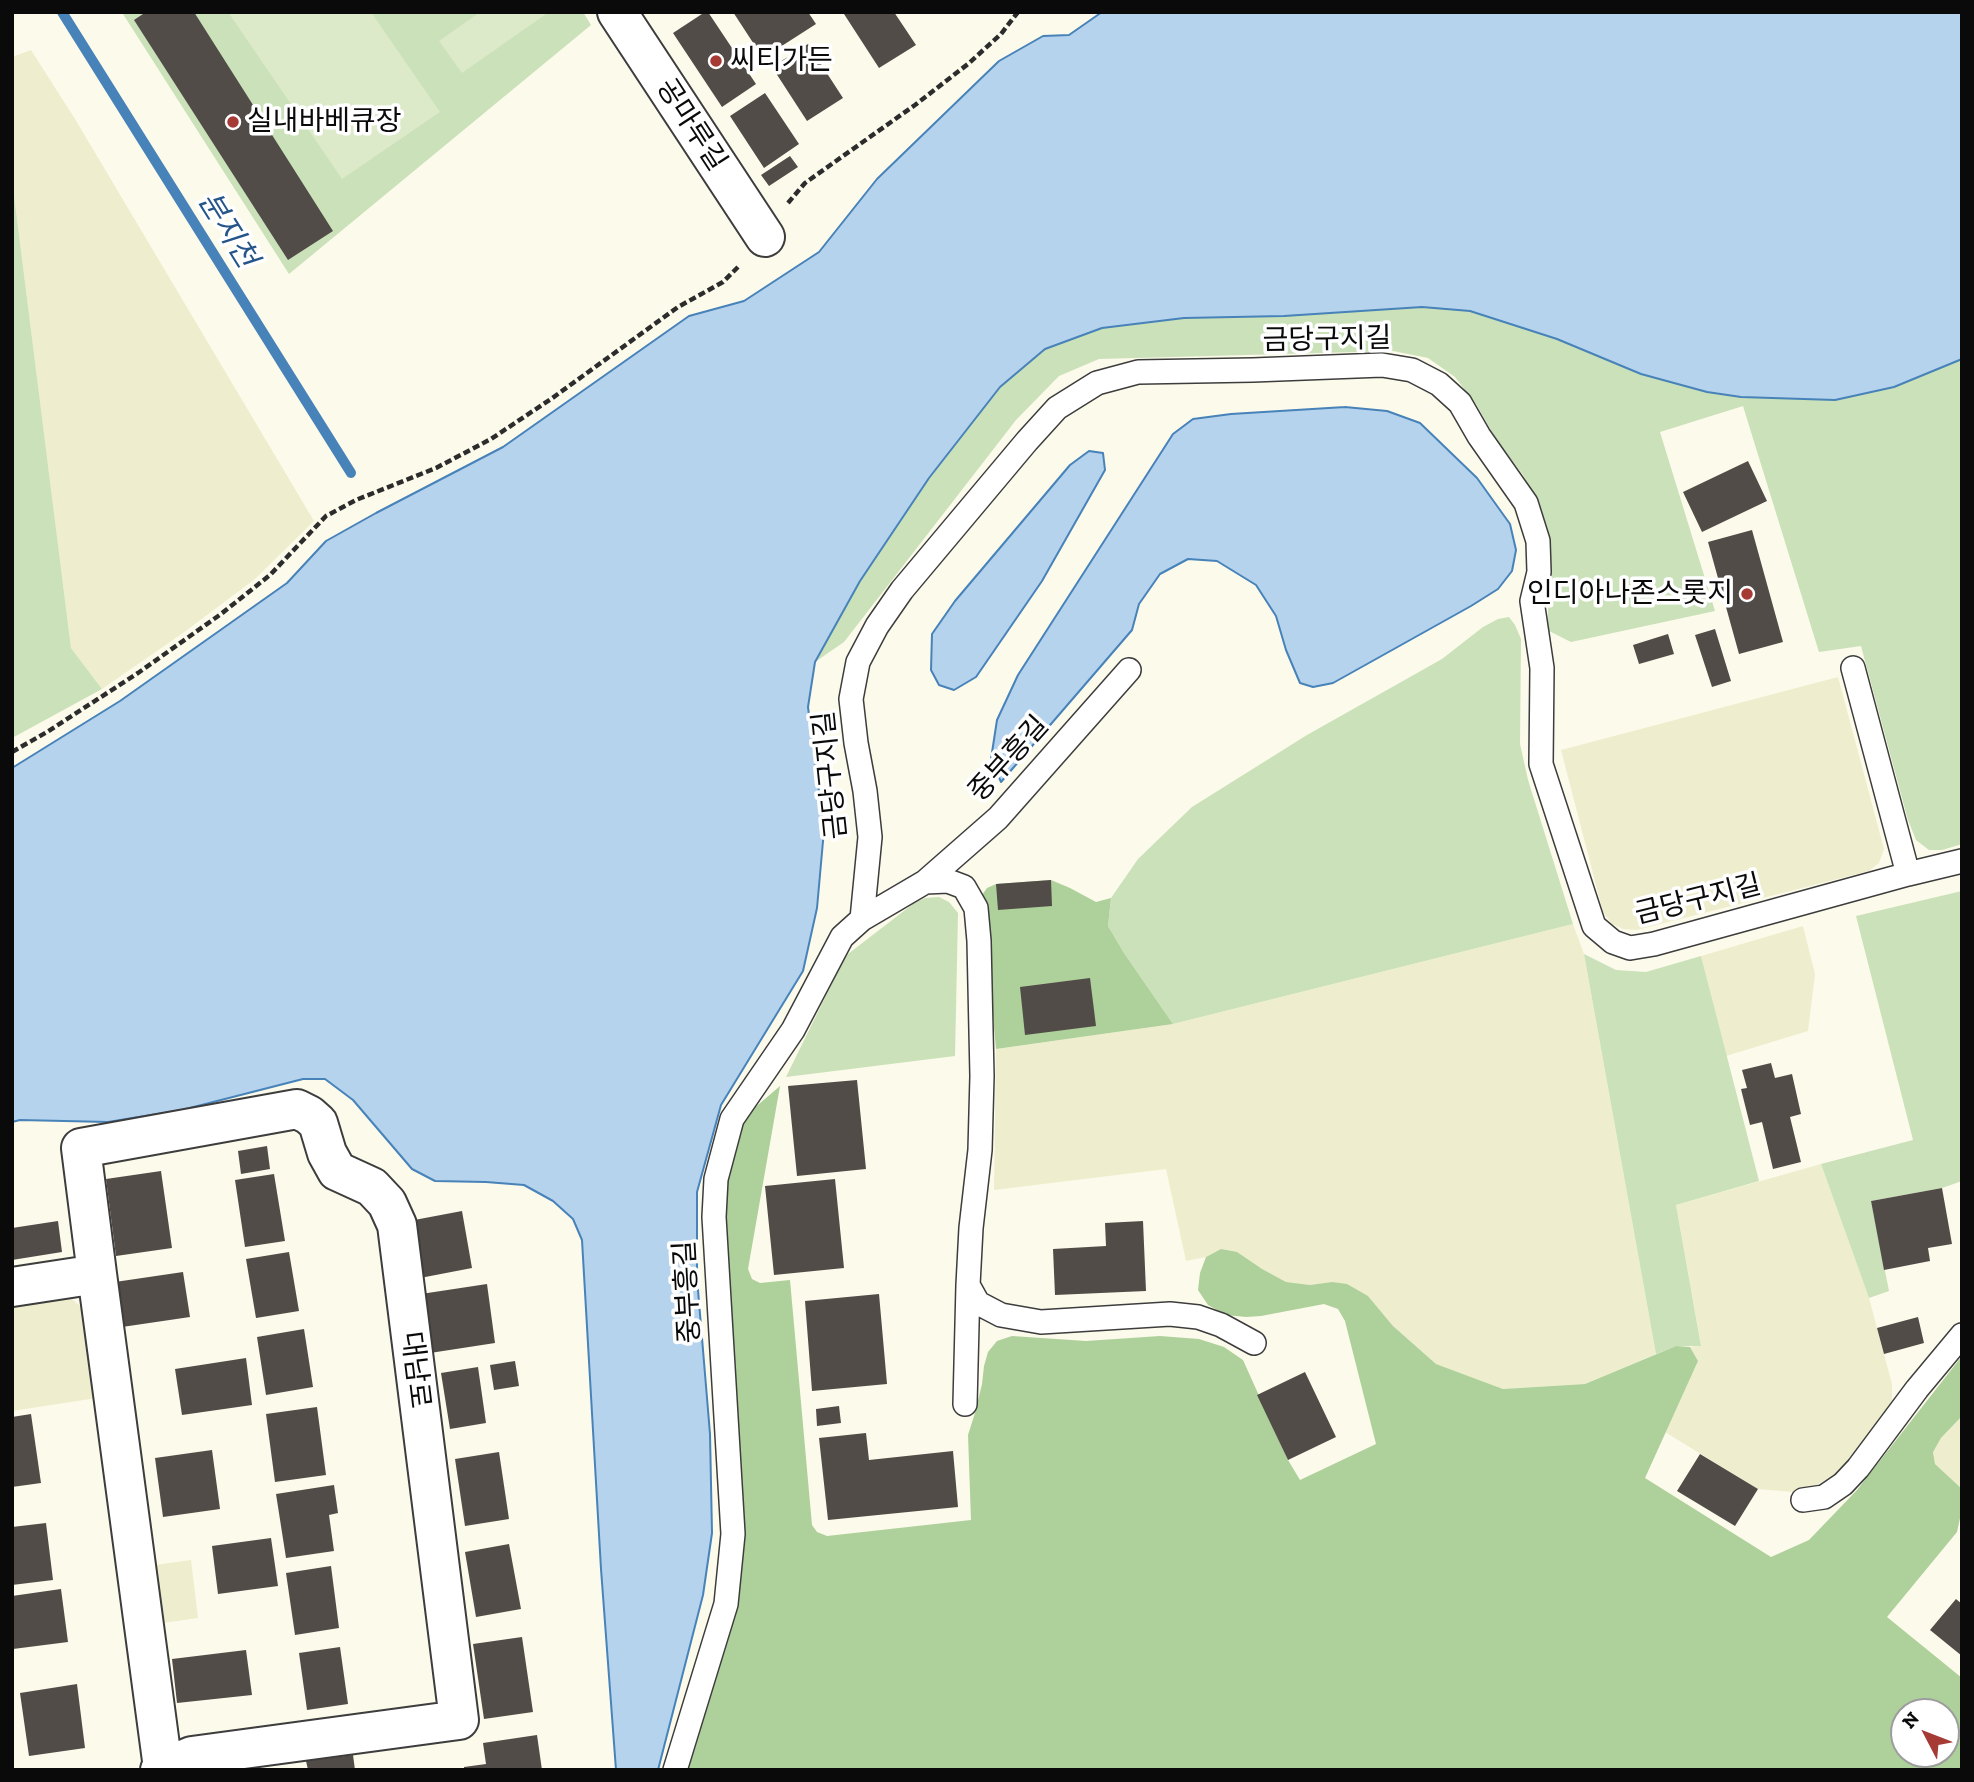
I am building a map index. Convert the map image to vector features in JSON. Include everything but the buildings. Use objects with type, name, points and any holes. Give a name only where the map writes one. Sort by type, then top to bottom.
[{"type":"street","name":"공마루길","points":[[617,12],[765,237]]},
{"type":"street","name":"대남로","points":[[296,1109],[309,1115],[318,1124],[327,1153],[337,1171],[372,1187],[387,1203],[397,1225],[459,1720],[192,1756],[162,1769],[81,1148],[296,1109]]},
{"type":"street","points":[[12,1287],[97,1274]]},
{"type":"lane","name":"금당구지길","points":[[862,919],[870,837],[851,698],[858,662],[877,626],[902,590],[1057,408],[1097,383],[1138,372],[1382,365],[1412,370],[1439,384],[1460,403],[1479,436],[1526,503],[1538,541],[1539,572],[1532,601],[1542,668],[1541,764],[1594,926],[1612,942],[1630,948],[1654,944],[1908,874],[1962,862]]},
{"type":"lane","points":[[1853,668],[1908,874]]},
{"type":"lane","name":"중부흥길","points":[[675,1770],[726,1604],[733,1534],[714,1217],[716,1179],[732,1119],[793,1030],[842,937],[862,919],[925,882],[998,818],[1129,670]]},
{"type":"lane","points":[[925,882],[948,881],[964,887],[976,908],[981,1125],[971,1228],[965,1404]]},
{"type":"lane","points":[[968,1285],[978,1303],[1001,1315],[1041,1322],[1170,1314],[1198,1317],[1221,1325],[1254,1343]]},
{"type":"lane","points":[[1803,1500],[1824,1497],[1843,1484],[1962,1335]]},
{"type":"path","points":[[12,752],[127,680],[221,614],[270,575],[326,516],[356,500],[436,468],[491,439],[678,307],[723,282],[758,248],[783,209],[805,183],[968,64],[1001,34],[1018,12]]},
{"type":"green space","points":[[228,12],[371,12],[440,112],[342,179]]},
{"type":"green space","points":[[480,12],[549,12],[462,73],[439,41]]},
{"type":"green space","points":[[583,12],[591,25],[289,274],[123,14]]},
{"type":"green space","points":[[31,50],[75,119],[314,521],[255,579],[102,689],[71,648],[12,179],[12,57]]},
{"type":"green space","points":[[12,179],[71,648],[102,689],[12,738]]},
{"type":"green space","points":[[1422,307],[1470,311],[1557,339],[1641,374],[1707,392],[1740,397],[1835,400],[1894,387],[1962,359],[1962,844],[1942,850],[1929,850],[1916,840],[1908,820],[1861,646],[1819,652],[1743,406],[1660,432],[1715,611],[1571,642],[1547,630],[1551,554],[1542,512],[1523,475],[1496,439],[1476,404],[1455,377],[1428,358],[1393,351],[1099,359],[1059,376],[1016,420],[844,642],[815,662],[860,581],[929,478],[1000,387],[1045,349],[1102,328],[1184,318]]},
{"type":"green space","points":[[1509,617],[1521,639],[1520,744],[1528,780],[1573,924],[1173,1024],[1108,926],[1111,898],[1138,859],[1192,807],[1307,735],[1442,659],[1483,627]]},
{"type":"green space","points":[[1838,677],[1884,849],[1879,863],[1869,871],[1637,930],[1623,929],[1612,924],[1603,912],[1561,750]]},
{"type":"green space","points":[[1051,880],[1096,902],[1111,898],[1108,926],[1173,1024],[996,1049],[982,895],[987,888],[996,884]]},
{"type":"green space","points":[[1962,891],[1962,1181],[1942,1188],[1871,1201],[1889,1291],[1869,1298],[1821,1164],[1913,1140],[1856,916]]},
{"type":"green space","points":[[939,897],[949,902],[958,913],[955,1056],[786,1077],[848,954],[913,904],[925,898]]},
{"type":"green space","points":[[1573,924],[1584,954],[1656,1354],[1585,1384],[1503,1389],[1436,1364],[1393,1326],[1368,1296],[1332,1282],[1310,1285],[1286,1282],[1221,1249],[1206,1257],[1186,1261],[1166,1169],[994,1190],[996,1049],[1173,1024]]},
{"type":"green space","points":[[1803,926],[1815,974],[1808,1031],[1726,1056],[1701,956]]},
{"type":"green space","points":[[1584,954],[1616,970],[1646,972],[1701,956],[1759,1181],[1676,1205],[1701,1346],[1676,1346],[1656,1354]]},
{"type":"green space","points":[[780,1086],[748,1269],[752,1279],[760,1283],[790,1280],[812,1525],[817,1532],[827,1536],[971,1520],[968,1435],[988,1352],[997,1341],[1012,1336],[1086,1341],[1160,1336],[1199,1339],[1224,1347],[1243,1360],[1288,1460],[1300,1480],[1376,1444],[1345,1321],[1338,1309],[1324,1304],[1261,1316],[1226,1315],[1208,1305],[1198,1290],[1206,1257],[1221,1249],[1237,1252],[1286,1282],[1310,1285],[1332,1282],[1347,1284],[1368,1296],[1393,1326],[1436,1364],[1503,1389],[1585,1384],[1676,1346],[1690,1347],[1698,1361],[1645,1478],[1771,1557],[1809,1540],[1857,1490],[1962,1356],[1962,1416],[1941,1438],[1933,1452],[1935,1464],[1962,1489],[1962,1509],[1957,1532],[1887,1617],[1962,1678],[1962,1770],[688,1770],[737,1603],[723,1180],[738,1122]]},
{"type":"green space","points":[[1821,1164],[1869,1298],[1892,1384],[1892,1400],[1881,1424],[1840,1471],[1815,1486],[1793,1492],[1758,1489],[1665,1432],[1698,1361],[1690,1347],[1701,1345],[1676,1205]]},
{"type":"green space","points":[[61,1295],[80,1306],[85,1316],[97,1398],[12,1411],[12,1302]]},
{"type":"green space","points":[[1962,1416],[1962,1489],[1935,1464],[1933,1451],[1941,1438]]},
{"type":"green space","points":[[191,1560],[198,1618],[163,1623],[155,1565]]},
{"type":"water","points":[[1102,12],[1962,12],[1962,359],[1894,387],[1835,400],[1741,397],[1707,392],[1641,374],[1557,339],[1470,311],[1422,307],[1284,316],[1184,318],[1102,328],[1045,349],[1000,387],[929,478],[860,581],[815,662],[808,707],[824,830],[817,908],[803,971],[721,1105],[697,1192],[697,1278],[710,1434],[712,1533],[703,1595],[658,1770],[616,1770],[601,1569],[582,1240],[573,1219],[553,1201],[524,1185],[435,1181],[412,1169],[353,1100],[325,1079],[303,1079],[182,1110],[108,1122],[12,1122],[12,768],[120,701],[287,583],[326,541],[503,447],[689,316],[744,301],[819,252],[877,179],[999,61],[1043,36],[1069,35]]},
{"type":"water","points":[[1345,407],[1387,411],[1420,423],[1477,478],[1510,524],[1516,550],[1512,571],[1498,589],[1333,683],[1313,687],[1300,683],[1276,616],[1256,585],[1217,561],[1188,559],[1160,574],[1139,604],[1132,630],[1001,782],[991,759],[997,720],[1018,675],[1173,434],[1193,419]]},
{"type":"water","points":[[1089,451],[1103,453],[1105,470],[1042,581],[976,677],[954,690],[939,685],[931,670],[932,634],[955,601],[1070,465]]},
{"type":"waterway","name":"분지천","points":[[62,12],[351,473]]},
{"type":"place","name":"씨티가든","points":[[716,61]]},
{"type":"place","name":"실내바베큐장","points":[[233,122]]},
{"type":"place","name":"인디아나존스롯지","points":[[1747,594]]}]
